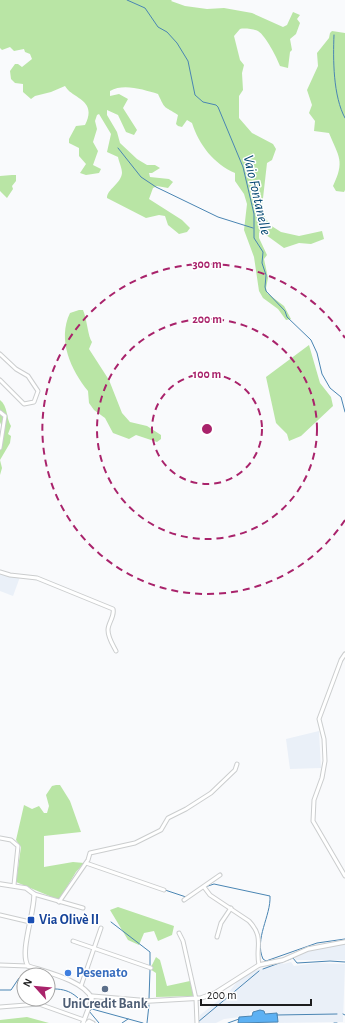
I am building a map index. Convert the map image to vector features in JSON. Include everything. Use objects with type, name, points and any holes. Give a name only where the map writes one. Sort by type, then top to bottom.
[{"type":"street","points":[[0,354],[16,370],[32,381],[38,391],[34,402],[24,404],[0,380]]},
{"type":"street","points":[[0,412],[5,416],[0,448]]},
{"type":"street","points":[[0,572],[10,575],[37,578],[113,609],[114,612],[108,630],[109,638],[116,651]]},
{"type":"street","points":[[345,654],[341,660],[319,719],[324,739],[325,761],[322,778],[314,800],[312,811],[313,820],[345,876]]},
{"type":"street","points":[[59,902],[86,863],[90,853],[135,843],[161,830],[168,818],[186,809],[211,793],[235,770],[237,764]]},
{"type":"street","points":[[0,838],[11,840],[18,846],[14,885]]},
{"type":"street","points":[[86,863],[164,890]]},
{"type":"street","points":[[184,900],[220,875]]},
{"type":"street","points":[[0,884],[26,888],[34,894],[83,908]]},
{"type":"street","points":[[204,887],[210,895],[250,921],[258,933],[260,941],[259,966]]},
{"type":"street","points":[[28,966],[26,960],[26,942],[34,894]]},
{"type":"street","points":[[217,938],[221,923],[231,908]]},
{"type":"street","points":[[0,915],[30,922]]},
{"type":"street","points":[[81,986],[101,928]]},
{"type":"street","points":[[179,933],[183,941],[196,999],[197,1023]]},
{"type":"street","points":[[73,941],[151,968]]},
{"type":"street","points":[[90,996],[148,1001],[196,999],[215,993],[259,966],[283,960],[308,949],[345,942]]},
{"type":"street","points":[[0,965],[28,966],[81,986],[90,996],[91,1004],[83,1021],[39,1004],[0,1007]]},
{"type":"street","points":[[87,1023],[89,1021],[93,1023]]},
{"type":"shaded area","points":[[0,573],[20,577],[13,596],[0,591]]},
{"type":"shaded area","points":[[319,731],[321,768],[290,769],[286,739]]},
{"type":"shaded area","points":[[345,943],[345,960],[296,960],[293,956],[321,947]]},
{"type":"shaded area","points":[[282,961],[283,964],[291,962],[294,966],[317,963],[345,964],[343,1022],[275,1023],[275,1013],[261,1013],[260,1011],[256,1010],[250,1012],[249,1016],[224,1019],[216,1023],[199,1023],[200,1015],[228,993],[237,982],[249,973]]},
{"type":"green space","points":[[0,0],[172,0],[171,1],[185,6],[207,9],[224,8],[252,13],[283,27],[287,25],[293,12],[300,15],[297,19],[300,23],[296,34],[290,39],[292,50],[290,52],[288,68],[280,66],[268,42],[258,31],[240,29],[234,36],[240,60],[244,65],[242,73],[243,90],[239,96],[239,118],[252,133],[273,144],[276,149],[272,160],[267,163],[262,207],[265,217],[270,225],[281,232],[299,236],[322,231],[324,239],[311,244],[299,243],[284,248],[262,232],[259,233],[259,238],[267,255],[264,259],[268,278],[266,288],[267,293],[284,306],[291,319],[286,320],[278,309],[263,298],[259,291],[254,257],[244,230],[247,204],[244,194],[235,181],[235,173],[220,164],[208,153],[199,139],[192,123],[187,120],[182,127],[178,126],[176,124],[178,115],[165,107],[158,94],[128,87],[110,91],[110,96],[119,94],[128,99],[123,108],[137,130],[134,135],[126,132],[118,115],[107,110],[107,115],[117,132],[120,143],[137,159],[147,165],[155,165],[160,168],[152,173],[149,173],[150,177],[169,179],[173,182],[168,188],[157,186],[153,188],[149,199],[182,220],[190,228],[187,232],[179,234],[168,225],[165,216],[159,215],[146,218],[107,198],[109,192],[121,177],[122,171],[118,157],[107,152],[111,134],[99,114],[97,115],[95,121],[97,129],[93,142],[98,151],[93,165],[101,169],[99,173],[86,175],[80,173],[86,164],[79,156],[79,148],[69,143],[69,139],[76,126],[85,125],[88,116],[86,105],[65,86],[51,92],[35,96],[31,99],[23,92],[23,84],[15,83],[11,79],[10,71],[15,64],[22,67],[32,59],[30,54],[25,52],[24,49],[14,51],[10,47],[2,50],[0,48]]},
{"type":"green space","points":[[332,31],[345,33],[344,192],[336,191],[333,186],[337,178],[340,165],[338,154],[329,133],[314,131],[315,121],[309,113],[312,105],[307,90],[318,66],[317,53],[329,38]]},
{"type":"green space","points":[[16,175],[16,181],[12,186],[13,189],[7,198],[0,191],[0,176]]},
{"type":"green space","points":[[83,310],[86,318],[89,336],[92,342],[89,349],[109,380],[122,413],[130,422],[147,426],[161,435],[161,439],[157,442],[136,435],[129,439],[113,433],[105,418],[94,410],[89,403],[88,391],[71,364],[66,344],[66,323],[70,313]]},
{"type":"green space","points":[[309,345],[320,383],[331,397],[333,406],[301,436],[289,441],[287,434],[276,423],[266,377]]},
{"type":"green space","points":[[0,400],[6,409],[11,426],[8,434],[11,436],[10,443],[0,460],[0,434],[4,432],[0,422]]},
{"type":"green space","points":[[0,460],[2,468],[0,475]]},
{"type":"green space","points":[[60,785],[70,801],[81,832],[44,836],[44,867],[73,862],[84,863],[76,872],[59,900],[16,882],[21,847],[16,840],[24,805],[32,809],[39,806],[44,813],[47,813],[49,806],[46,795],[52,786]]},
{"type":"green space","points":[[118,907],[174,926],[172,935],[158,941],[154,931],[144,933],[139,945],[128,940],[110,910]]},
{"type":"green space","points":[[156,957],[160,960],[167,986],[190,981],[194,996],[156,997],[156,973],[150,969]]},
{"type":"green space","points":[[27,1017],[49,1023],[0,1023],[0,1020]]},
{"type":"water","points":[[260,1010],[264,1011],[265,1014],[277,1013],[278,1022],[238,1023],[239,1017],[252,1016],[253,1012]]},
{"type":"waterway","name":"Vaio Fontanelle","points":[[127,0],[145,8],[158,27],[167,32],[177,43],[188,61],[195,95],[203,102],[216,105],[218,107],[243,167],[254,214],[254,238],[263,252],[262,263],[266,275],[266,291],[285,311],[287,317],[311,340],[317,353],[322,374],[330,388],[341,397],[345,412]]},
{"type":"waterway","points":[[334,35],[336,88],[338,99],[345,118]]},
{"type":"waterway","points":[[118,148],[141,177],[156,187],[218,217],[253,228]]},
{"type":"waterway","points":[[205,887],[214,884],[270,896],[270,904],[260,944],[263,959],[266,961],[317,943],[345,939]]},
{"type":"waterway","points":[[165,890],[186,897]]},
{"type":"waterway","points":[[111,922],[150,952],[150,965]]},
{"type":"waterway","points":[[263,969],[293,958],[297,963],[330,961],[345,962]]},
{"type":"waterway","points":[[149,999],[150,970]]},
{"type":"waterway","points":[[198,1022],[259,971]]},
{"type":"waterway","points":[[0,990],[11,990],[16,982]]},
{"type":"waterway","points":[[56,989],[61,989],[75,995],[88,1009]]},
{"type":"waterway","points":[[147,1023],[149,1005]]},
{"type":"waterway","points":[[90,1011],[92,1009],[143,1023]]},
{"type":"waterway","points":[[89,1011],[99,1023]]},
{"type":"waterway","points":[[277,1015],[337,1014]]},
{"type":"waterway","points":[[122,1023],[128,1019]]},
{"type":"waterway","points":[[228,1023],[239,1019]]},
{"type":"place","name":"Via Olivè II","points":[[31,920]]},
{"type":"place","name":"Pesenato","points":[[68,973]]},
{"type":"place","name":"UniCredit Bank","points":[[105,989]]}]
